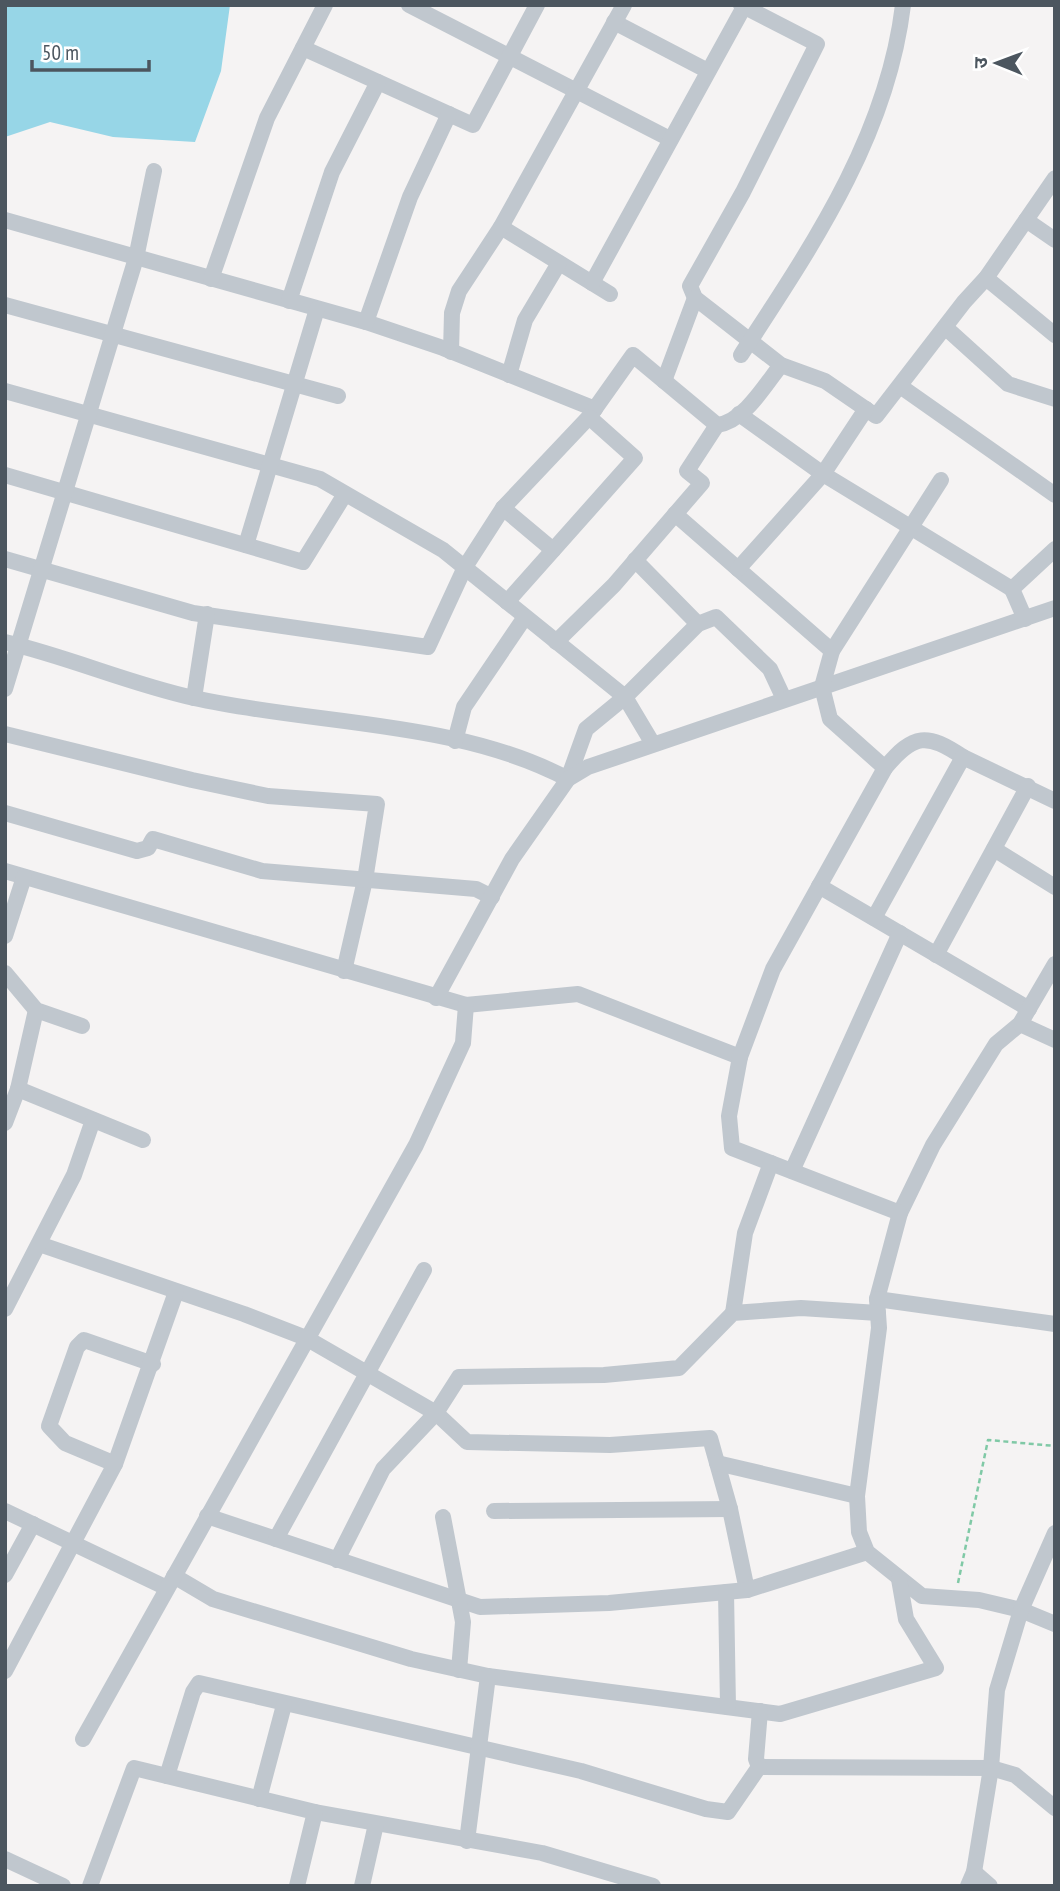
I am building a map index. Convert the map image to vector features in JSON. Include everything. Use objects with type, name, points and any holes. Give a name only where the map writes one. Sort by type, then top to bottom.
[{"type":"street","points":[[211,279],[267,118],[325,5]]},
{"type":"street","points":[[409,5],[670,139]]},
{"type":"street","points":[[303,48],[473,125],[537,5]]},
{"type":"street","points":[[452,352],[452,313],[460,291],[501,227],[624,5]]},
{"type":"street","points":[[746,348],[835,209],[856,166],[897,52],[903,5]]},
{"type":"street","points":[[592,283],[743,6],[817,44],[743,192],[690,286],[695,298],[746,348],[781,365],[825,381],[876,416],[944,327],[986,278],[1055,178]]},
{"type":"street","points":[[614,22],[708,71]]},
{"type":"street","points":[[289,301],[332,172],[378,82]]},
{"type":"street","points":[[366,322],[410,197],[449,114]]},
{"type":"street","points":[[5,689],[12,643],[43,569],[136,258],[154,171]]},
{"type":"street","points":[[5,220],[366,322],[452,352],[592,413],[635,458],[507,602]]},
{"type":"street","points":[[1026,220],[1055,240]]},
{"type":"street","points":[[501,227],[610,294]]},
{"type":"street","points":[[509,375],[525,320],[559,262]]},
{"type":"street","points":[[986,278],[1055,335]]},
{"type":"street","points":[[664,381],[695,298]]},
{"type":"street","points":[[5,305],[338,396]]},
{"type":"street","points":[[246,545],[317,309]]},
{"type":"street","points":[[944,327],[1007,384],[1055,399]]},
{"type":"street","points":[[5,559],[207,614],[428,647],[464,567],[503,508],[592,413],[633,355],[717,425],[726,424],[739,414],[781,365]]},
{"type":"street","points":[[900,386],[1055,495]]},
{"type":"street","points":[[5,391],[320,479],[443,550],[625,697],[653,744]]},
{"type":"street","points":[[738,569],[823,474],[866,409]]},
{"type":"street","points":[[739,414],[823,474],[1012,589],[1025,619]]},
{"type":"street","points":[[556,642],[635,560],[702,483],[687,471],[717,425]]},
{"type":"street","points":[[5,475],[303,562],[345,494]]},
{"type":"street","points":[[885,768],[830,719],[822,687],[832,651],[941,480]]},
{"type":"street","points":[[503,508],[553,550]]},
{"type":"street","points":[[675,514],[832,651]]},
{"type":"street","points":[[1012,589],[1055,549]]},
{"type":"street","points":[[635,560],[698,624]]},
{"type":"street","points":[[568,779],[588,767],[653,744],[1055,608]]},
{"type":"street","points":[[194,698],[207,614]]},
{"type":"street","points":[[455,741],[464,707],[525,617]]},
{"type":"street","points":[[436,998],[512,859],[568,779],[586,729],[625,697],[698,624],[716,617],[770,669],[783,699]]},
{"type":"street","points":[[12,643],[194,698],[399,729],[455,741],[547,768],[568,779]]},
{"type":"street","points":[[5,734],[268,796],[377,804],[365,880],[344,971]]},
{"type":"street","points":[[900,1213],[732,1148],[729,1116],[740,1057],[773,969],[885,768],[899,751],[918,740],[939,741],[963,757],[1055,801]]},
{"type":"street","points":[[874,918],[963,757]]},
{"type":"street","points":[[936,955],[1028,786]]},
{"type":"street","points":[[5,813],[137,851],[148,848],[153,839],[262,871],[476,889],[492,897]]},
{"type":"street","points":[[994,849],[1055,887]]},
{"type":"street","points":[[5,872],[466,1005],[578,994],[740,1057]]},
{"type":"street","points":[[5,936],[24,877]]},
{"type":"street","points":[[819,886],[1029,1009]]},
{"type":"street","points":[[792,1171],[900,933]]},
{"type":"street","points":[[1055,964],[1020,1024],[996,1044],[933,1146],[900,1213],[877,1306],[879,1328],[857,1496],[859,1532],[867,1552],[922,1596],[979,1600],[1021,1610],[1055,1624]]},
{"type":"street","points":[[5,973],[36,1010],[82,1026]]},
{"type":"street","points":[[83,1739],[416,1145],[455,1066],[463,1043],[466,1005]]},
{"type":"street","points":[[5,1123],[18,1089],[36,1010]]},
{"type":"street","points":[[1020,1024],[1055,1040]]},
{"type":"street","points":[[18,1089],[143,1140]]},
{"type":"street","points":[[5,1309],[74,1175],[93,1120]]},
{"type":"street","points":[[337,1560],[383,1469],[436,1413],[453,1384],[464,1376],[604,1375],[679,1368],[733,1312],[746,1233],[771,1163]]},
{"type":"street","points":[[39,1244],[306,1338],[436,1413],[467,1442],[610,1445],[710,1438],[730,1508],[747,1590]]},
{"type":"street","points":[[276,1539],[365,1372],[424,1270]]},
{"type":"street","points":[[5,1671],[75,1544],[115,1464],[153,1364],[176,1292]]},
{"type":"street","points":[[733,1312],[877,1306],[1055,1324]]},
{"type":"street","points":[[115,1464],[65,1443],[49,1426],[76,1347],[84,1340],[153,1364]]},
{"type":"street","points":[[717,1463],[857,1496]]},
{"type":"street","points":[[494,1511],[730,1508]]},
{"type":"street","points":[[5,1511],[75,1544],[213,1599],[411,1659],[488,1676],[780,1714],[936,1668],[906,1619],[899,1579]]},
{"type":"street","points":[[207,1516],[480,1608],[608,1603],[747,1590],[867,1552]]},
{"type":"street","points":[[443,1517],[463,1622],[459,1670]]},
{"type":"street","points":[[5,1575],[33,1524]]},
{"type":"street","points":[[990,1886],[971,1879],[991,1768],[997,1690],[1021,1610],[1055,1533]]},
{"type":"street","points":[[726,1592],[728,1707]]},
{"type":"street","points":[[467,1841],[488,1676]]},
{"type":"street","points":[[167,1776],[193,1692],[199,1683],[284,1705],[479,1746],[581,1771],[706,1809],[728,1812],[759,1766]]},
{"type":"street","points":[[259,1798],[284,1705]]},
{"type":"street","points":[[759,1766],[756,1759],[760,1711]]},
{"type":"street","points":[[759,1766],[991,1768],[1015,1775],[1055,1808]]},
{"type":"street","points":[[90,1886],[134,1768],[315,1812],[542,1853],[610,1881],[622,1876],[653,1886]]},
{"type":"street","points":[[297,1886],[315,1812]]},
{"type":"street","points":[[362,1886],[376,1824]]},
{"type":"street","points":[[5,1859],[63,1886]]},
{"type":"path","points":[[955,1599],[988,1440],[1055,1446]]},
{"type":"water","points":[[5,5],[230,5],[221,71],[195,142],[113,137],[50,122],[5,137]]}]
